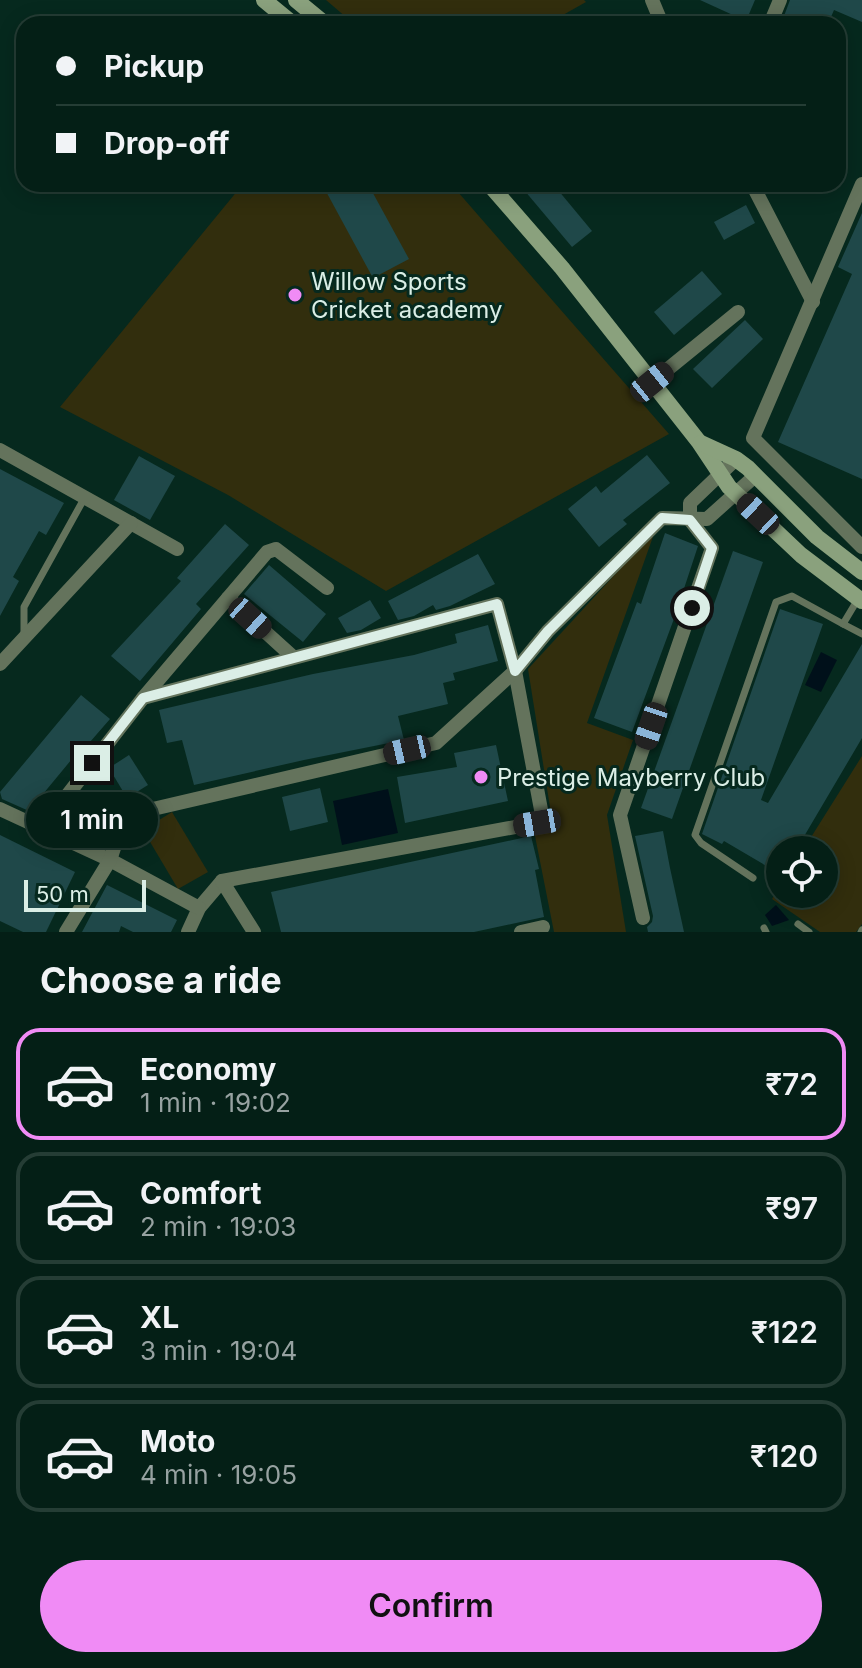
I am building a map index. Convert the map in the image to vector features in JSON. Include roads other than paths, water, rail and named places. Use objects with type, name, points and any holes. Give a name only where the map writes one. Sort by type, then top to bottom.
[{"type":"street","points":[[264,0],[283,16]]},
{"type":"street","points":[[296,0],[315,16]]},
{"type":"street","points":[[862,184],[753,438],[862,547]]},
{"type":"street","points":[[496,192],[562,268],[736,493],[801,555],[860,600]]},
{"type":"street","points":[[756,192],[813,302]]},
{"type":"street","points":[[652,382],[738,312]]},
{"type":"street","points":[[699,442],[736,459],[817,537],[861,568],[844,587]]},
{"type":"street","points":[[0,450],[177,549]]},
{"type":"street","points":[[643,918],[620,815],[712,548],[690,520],[690,503],[736,459]]},
{"type":"street","points":[[66,932],[110,860],[123,821],[140,812],[436,743],[515,671],[548,631],[662,518],[707,519],[755,476]]},
{"type":"street","points":[[0,664],[131,523]]},
{"type":"street","points":[[41,829],[143,698],[272,549],[327,588]]},
{"type":"street","points":[[228,598],[293,657]]},
{"type":"street","points":[[143,698],[497,604],[515,671],[542,815],[537,823],[222,881],[199,908],[188,932]]},
{"type":"street","points":[[0,809],[110,860],[199,908]]},
{"type":"street","points":[[222,881],[254,932]]},
{"type":"street","points":[[521,932],[543,927]]},
{"type":"lane","points":[[24,637],[24,607],[85,497]]},
{"type":"lane","points":[[753,878],[701,843],[695,835],[776,602],[792,596],[862,634]]},
{"type":"lane","points":[[843,624],[860,600]]},
{"type":"lane","points":[[798,924],[809,932]]},
{"type":"water","points":[[821,652],[837,660],[821,692],[805,685]]},
{"type":"water","points":[[388,789],[398,833],[342,845],[333,801]]},
{"type":"water","points":[[773,908],[779,908],[789,920],[772,926],[765,915]]},
{"type":"place","name":"Willow Sports Cricket academy","points":[[295,295]]},
{"type":"place","name":"Prestige Mayberry Club","points":[[481,777]]}]
